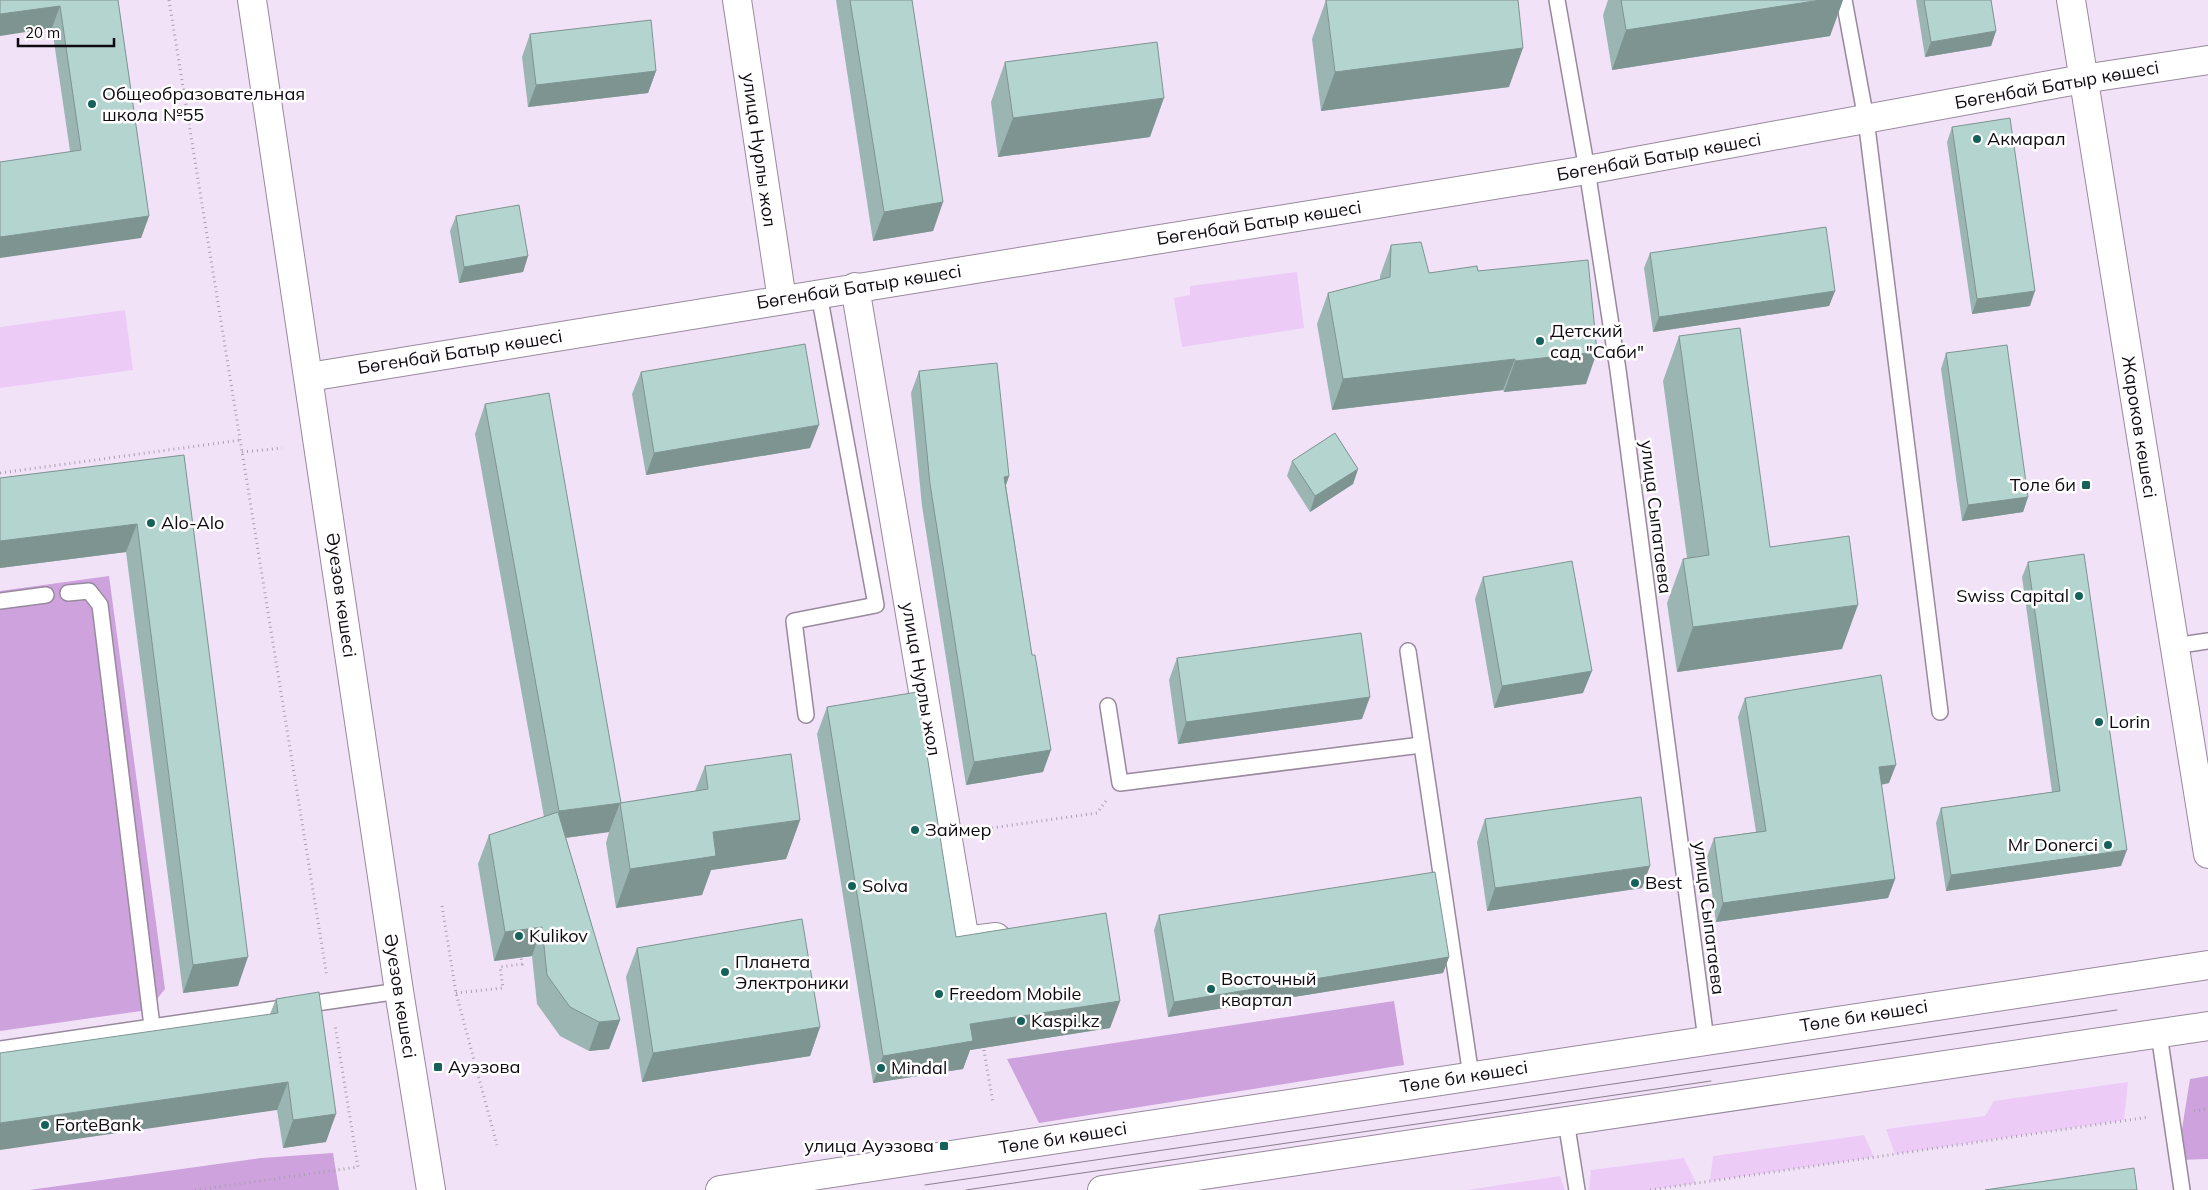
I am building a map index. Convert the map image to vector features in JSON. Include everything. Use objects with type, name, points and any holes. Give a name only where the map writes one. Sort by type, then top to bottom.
[{"type":"street","name":"Әуезов көшесі","points":[[252,0],[398,990],[431,1190]]},
{"type":"street","name":"улица Нурлы жол","points":[[737,0],[782,300]]},
{"type":"street","name":"Жароков көшесі","points":[[2071,0],[2208,854]]},
{"type":"street","name":"Бөгенбай Батыр көшесі","points":[[309,377],[855,287],[1587,170],[2083,79],[2208,60]]},
{"type":"street","name":"улица Нурлы жол","points":[[855,287],[965,940],[1022,933]]},
{"type":"street","name":"Төле би көшесі","points":[[720,1190],[2208,965]]},
{"type":"street","points":[[1102,1190],[2208,1026]]},
{"type":"lane","name":"улица Сыпатаева","points":[[1557,0],[1587,170],[1619,380],[1706,1040]]},
{"type":"lane","points":[[1844,0],[1866,119],[1940,712]]},
{"type":"lane","points":[[806,715],[794,621],[876,605],[819,294]]},
{"type":"lane","points":[[68,593],[89,591],[100,606],[152,1026]]},
{"type":"lane","points":[[0,601],[46,595]]},
{"type":"lane","points":[[2174,646],[2208,641]]},
{"type":"lane","points":[[1408,651],[1471,1076]]},
{"type":"lane","points":[[1108,706],[1120,782],[1421,745]]},
{"type":"lane","points":[[0,1049],[398,990]]},
{"type":"lane","points":[[2159,1034],[2182,1190]]},
{"type":"lane","points":[[1566,1121],[1577,1190]]},
{"type":"path","points":[[170,0],[358,1167],[195,1190]]},
{"type":"path","points":[[0,473],[241,440]]},
{"type":"path","points":[[242,452],[282,448]]},
{"type":"path","points":[[947,834],[1097,812],[1120,782]]},
{"type":"path","points":[[442,906],[456,993],[497,1145]]},
{"type":"path","points":[[456,993],[502,988],[500,967],[522,964],[521,957]]},
{"type":"path","points":[[982,1038],[992,1103]]},
{"type":"path","points":[[1650,1190],[2208,1109]]},
{"type":"shaded area","points":[[1297,272],[1304,328],[1182,347],[1174,298],[1190,295],[1190,286]]},
{"type":"shaded area","points":[[125,310],[133,370],[0,388],[0,327]]},
{"type":"shaded area","points":[[109,576],[165,989],[148,1010],[0,1031],[0,591]]},
{"type":"shaded area","points":[[1394,1001],[1404,1065],[1039,1123],[1007,1059]]},
{"type":"shaded area","points":[[2208,1076],[2208,1159],[2177,1160],[2190,1079]]},
{"type":"shaded area","points":[[2128,1082],[2124,1120],[1895,1154],[1886,1129],[1985,1116],[1994,1101]]},
{"type":"shaded area","points":[[1864,1135],[1874,1157],[1710,1181],[1713,1156]]},
{"type":"shaded area","points":[[333,1153],[339,1190],[29,1190],[261,1158]]},
{"type":"shaded area","points":[[1684,1158],[1696,1183],[1650,1190],[1589,1190],[1591,1170]]},
{"type":"shaded area","points":[[1560,1176],[1565,1190],[1467,1190]]},
{"type":"building","name":"Общеобразовательная школа №55","points":[[0,0],[118,0],[149,216],[0,237],[0,162],[81,150],[60,6],[0,14]]},
{"type":"building","points":[[850,0],[912,0],[943,202],[884,212]]},
{"type":"building","points":[[1326,0],[1518,0],[1523,48],[1335,72]]},
{"type":"building","points":[[1621,0],[1821,0],[1626,30]]},
{"type":"building","points":[[1924,0],[1991,0],[1996,31],[1931,42]]},
{"type":"building","points":[[651,20],[656,71],[536,85],[530,34]]},
{"type":"building","points":[[1157,42],[1164,98],[1013,118],[1005,62]]},
{"type":"building","points":[[2010,118],[2035,291],[1977,299],[1952,127]]},
{"type":"building","points":[[519,205],[528,256],[464,267],[456,216]]},
{"type":"building","points":[[1826,227],[1835,291],[1659,317],[1650,253]]},
{"type":"building","points":[[1421,242],[1429,273],[1477,266],[1478,271],[1588,260],[1597,352],[1515,361],[1515,359],[1343,379],[1328,293],[1390,277],[1391,245]]},
{"type":"building","points":[[1740,328],[1770,547],[1849,536],[1858,605],[1693,627],[1683,559],[1709,555],[1679,336]]},
{"type":"building","points":[[805,344],[819,425],[654,453],[641,372]]},
{"type":"building","points":[[2007,345],[2028,497],[1968,505],[1946,353]]},
{"type":"building","points":[[997,363],[1009,476],[1004,477],[1032,655],[1035,655],[1051,750],[974,762],[930,484],[919,371]]},
{"type":"building","points":[[549,393],[621,803],[559,811],[485,404]]},
{"type":"building","points":[[1335,433],[1358,469],[1315,496],[1292,461]]},
{"type":"building","points":[[184,455],[248,957],[193,965],[137,524],[0,541],[0,478]]},
{"type":"building","points":[[2084,554],[2127,850],[1951,875],[1941,808],[2060,791],[2028,562]]},
{"type":"building","points":[[1572,561],[1592,671],[1502,686],[1483,577]]},
{"type":"building","points":[[1361,633],[1370,697],[1186,722],[1177,658]]},
{"type":"building","points":[[1881,675],[1896,765],[1879,767],[1895,879],[1723,903],[1714,838],[1766,831],[1745,698]]},
{"type":"building","points":[[917,692],[956,937],[1106,913],[1120,1001],[970,1024],[973,1041],[883,1056],[827,707]]},
{"type":"building","points":[[791,754],[800,820],[713,832],[716,856],[630,869],[620,803],[708,789],[705,766]]},
{"type":"building","points":[[1641,797],[1650,866],[1495,888],[1485,819]]},
{"type":"building","points":[[558,812],[620,1020],[599,1022],[570,1007],[547,975],[542,927],[505,932],[489,835]]},
{"type":"building","points":[[1435,872],[1449,957],[1174,1002],[1159,915]]},
{"type":"building","points":[[802,919],[820,1027],[653,1053],[637,948]]},
{"type":"building","points":[[319,992],[336,1114],[293,1120],[288,1082],[0,1123],[0,1053],[278,1013],[276,999]]},
{"type":"building","points":[[2134,1168],[2137,1190],[1985,1190]]},
{"type":"tram line","points":[[925,1185],[2117,1010]]},
{"type":"tram line","points":[[966,1190],[1711,1081]]},
{"type":"place","name":"Общеобразовательная школа №55","points":[[92,104]]},
{"type":"place","name":"Акмарал","points":[[1977,139]]},
{"type":"place","name":"Детский сад \"Саби\"","points":[[1540,341]]},
{"type":"place","name":"Толе би","points":[[2086,485]]},
{"type":"place","name":"Alo-Alo","points":[[151,523]]},
{"type":"place","name":"Swiss Capital","points":[[2079,596]]},
{"type":"place","name":"Lorin","points":[[2099,722]]},
{"type":"place","name":"Займер","points":[[915,830]]},
{"type":"place","name":"Mr Donerci","points":[[2108,845]]},
{"type":"place","name":"Best","points":[[1635,883]]},
{"type":"place","name":"Solva","points":[[852,886]]},
{"type":"place","name":"Kulikov","points":[[519,936]]},
{"type":"place","name":"Планета Электроники","points":[[725,972]]},
{"type":"place","name":"Восточный квартал","points":[[1211,989]]},
{"type":"place","name":"Freedom Mobile","points":[[939,994]]},
{"type":"place","name":"Kaspi.kz","points":[[1021,1021]]},
{"type":"place","name":"Ауэзова","points":[[438,1067]]},
{"type":"place","name":"Mindal","points":[[881,1068]]},
{"type":"place","name":"ForteBank","points":[[45,1125]]},
{"type":"place","name":"улица Ауэзова","points":[[944,1146]]}]
